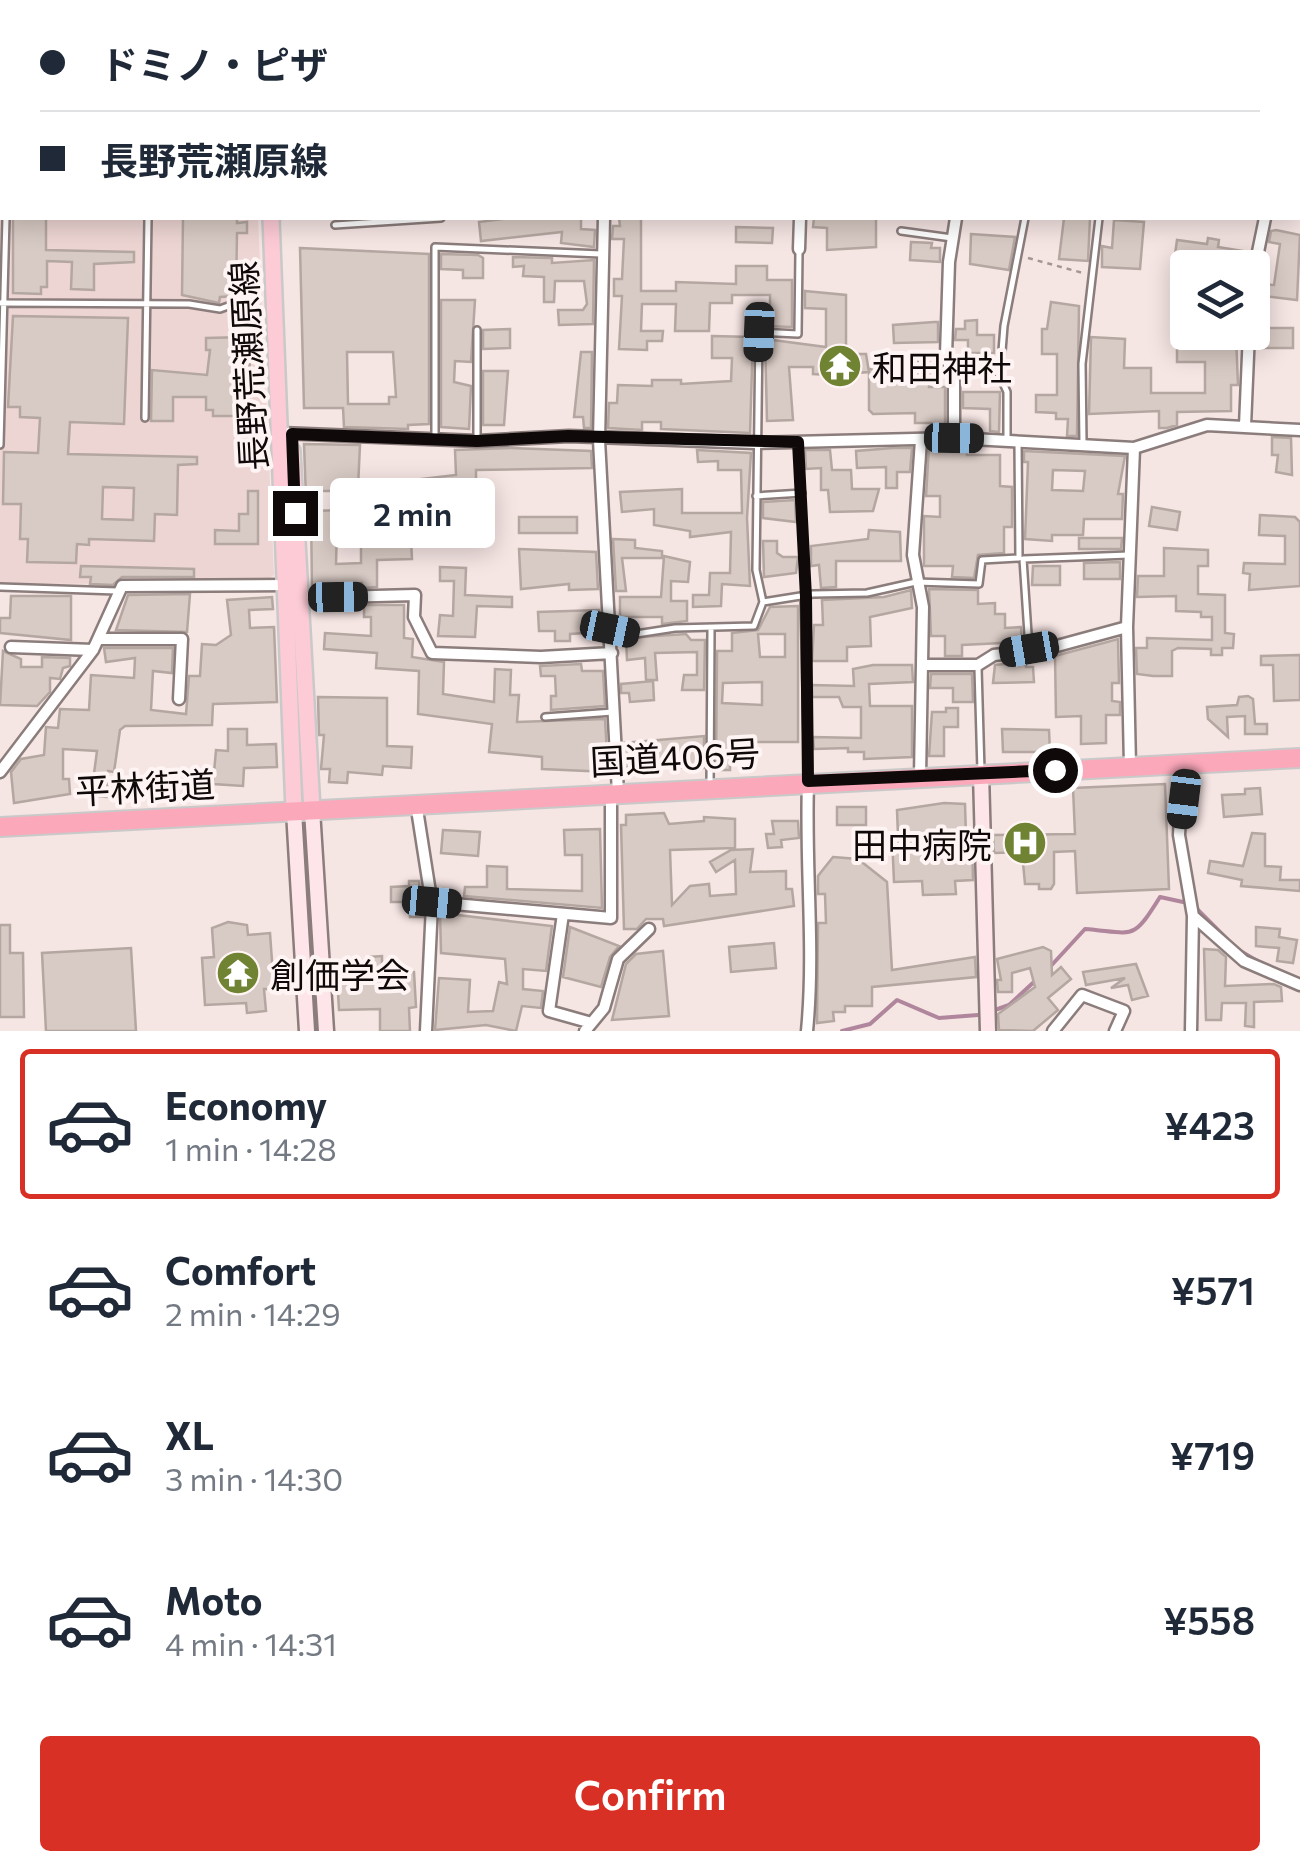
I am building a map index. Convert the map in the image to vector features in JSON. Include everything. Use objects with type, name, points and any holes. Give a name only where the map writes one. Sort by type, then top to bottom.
[{"type":"highway","name":"国道406号","points":[[303,811],[808,781],[1300,758]]},
{"type":"highway","name":"平林街道","points":[[0,826],[303,811]]},
{"type":"main road","name":"長野荒瀬原線","points":[[271,220],[286,434]]},
{"type":"main road","name":"長野荒瀬原線","points":[[281,220],[303,811]]},
{"type":"street","points":[[432,902],[611,918],[612,653],[599,440],[604,220]]},
{"type":"street","points":[[799,249],[800,220]]},
{"type":"street","points":[[954,438],[954,381],[946,355],[956,220]]},
{"type":"street","points":[[1258,250],[1265,220]]},
{"type":"street","points":[[1245,426],[1248,350]]},
{"type":"street","points":[[286,434],[477,441],[568,436],[755,443],[954,438],[1134,448],[1207,425],[1300,430]]},
{"type":"street","points":[[920,776],[924,608],[912,556],[921,440]]},
{"type":"street","points":[[1130,766],[1127,627],[1134,448]]},
{"type":"street","points":[[0,772],[96,645],[122,586],[415,595],[414,617],[432,653],[541,657],[612,653]]},
{"type":"street","points":[[922,665],[978,665],[994,655],[1046,649],[1127,627]]},
{"type":"street","points":[[11,647],[182,639],[179,698]]},
{"type":"street","points":[[1184,764],[1179,836],[1194,916],[1192,1031]]},
{"type":"street","points":[[981,773],[988,1031]]},
{"type":"street","points":[[807,1031],[814,960],[805,869],[808,781]]},
{"type":"street","points":[[416,803],[432,902],[426,1031]]},
{"type":"street","points":[[303,811],[306,1031]]},
{"type":"street","points":[[303,811],[326,1031]]},
{"type":"street","points":[[563,914],[548,1010],[586,1026],[604,1008],[618,959],[649,929]]},
{"type":"street","points":[[1194,916],[1244,961],[1300,985]]},
{"type":"street","points":[[1053,1031],[1082,994],[1124,1011],[1116,1031]]},
{"type":"lane","points":[[0,446],[6,220]]},
{"type":"lane","points":[[145,418],[148,220]]},
{"type":"lane","points":[[335,225],[411,220]]},
{"type":"lane","points":[[1025,220],[1000,376],[1012,439],[1029,649]]},
{"type":"lane","points":[[1083,443],[1082,364],[1099,220]]},
{"type":"lane","points":[[901,232],[952,238]]},
{"type":"lane","points":[[435,438],[435,246],[604,254]]},
{"type":"lane","points":[[610,629],[636,634],[675,628],[754,626],[763,602],[756,570],[759,332],[798,334],[799,249]]},
{"type":"lane","points":[[2,303],[220,309],[230,305]]},
{"type":"lane","points":[[476,330],[477,441]]},
{"type":"lane","points":[[798,442],[808,781]]},
{"type":"lane","points":[[756,496],[802,493]]},
{"type":"lane","points":[[763,602],[867,593],[916,582],[980,584],[982,560],[1130,555]]},
{"type":"lane","points":[[0,587],[120,591]]},
{"type":"lane","points":[[710,787],[711,630]]},
{"type":"lane","points":[[978,665],[981,773]]},
{"type":"lane","points":[[545,717],[613,712]]},
{"type":"path","points":[[1017,255],[1092,275]]},
{"type":"shaded area","points":[[0,220],[258,220],[274,575],[262,583],[0,584]]},
{"type":"building","points":[[13,220],[46,220],[46,250],[134,252],[134,262],[94,264],[94,290],[71,289],[72,262],[47,261],[47,287],[41,287],[41,294],[13,293]]},
{"type":"building","points":[[183,220],[247,222],[247,233],[237,233],[236,296],[220,297],[219,303],[182,295]]},
{"type":"building","points":[[581,220],[581,229],[595,230],[594,247],[561,243],[562,232],[481,241],[479,222]]},
{"type":"building","points":[[619,220],[641,220],[641,291],[676,291],[676,282],[736,284],[736,266],[767,266],[767,280],[792,280],[792,327],[764,326],[764,315],[770,315],[770,295],[732,295],[732,303],[710,303],[709,331],[675,331],[676,304],[642,304],[641,331],[663,331],[662,341],[647,341],[647,350],[619,349],[622,296],[614,296],[614,279],[622,279],[624,239],[612,239],[613,226],[620,226]]},
{"type":"building","points":[[814,220],[876,220],[876,247],[827,250],[827,228],[813,227]]},
{"type":"building","points":[[1064,220],[1090,220],[1088,261],[1059,259]]},
{"type":"building","points":[[1114,220],[1144,222],[1140,269],[1102,267],[1102,246],[1112,248]]},
{"type":"building","points":[[736,227],[773,228],[772,243],[736,242]]},
{"type":"building","points":[[1271,231],[1300,235],[1297,300],[1270,297],[1280,244],[1269,242]]},
{"type":"building","points":[[971,234],[1015,237],[1009,270],[970,264]]},
{"type":"building","points":[[1208,238],[1219,240],[1218,247],[1237,250],[1176,250],[1177,240],[1207,244]]},
{"type":"building","points":[[911,242],[932,243],[931,248],[940,248],[940,262],[910,260]]},
{"type":"building","points":[[300,248],[429,254],[429,424],[408,425],[408,429],[344,427],[343,408],[304,408]],"holes":[[[347,352],[393,352],[396,397],[389,397],[389,404],[348,404]]]},
{"type":"building","points":[[441,254],[478,255],[483,258],[483,278],[463,278],[463,270],[441,269]]},
{"type":"building","points":[[513,257],[552,258],[552,263],[594,260],[593,324],[559,325],[558,310],[583,310],[587,304],[584,281],[555,281],[554,302],[544,302],[544,277],[523,276],[524,266],[513,267]]},
{"type":"building","points":[[805,291],[846,295],[846,354],[866,354],[869,372],[813,374],[813,367],[789,367],[793,420],[767,421],[765,339],[826,347],[826,309],[805,308]]},
{"type":"building","points":[[441,300],[475,300],[471,362],[455,361],[454,382],[471,386],[469,429],[441,427]]},
{"type":"building","points":[[1051,302],[1079,306],[1077,436],[1067,436],[1068,419],[1056,419],[1056,413],[1036,412],[1036,395],[1057,395],[1057,354],[1042,354],[1042,329],[1047,329]]},
{"type":"building","points":[[13,316],[128,318],[124,424],[70,422],[68,454],[197,457],[197,464],[178,465],[177,515],[155,514],[154,541],[89,539],[89,545],[77,544],[76,563],[27,562],[28,539],[20,539],[21,504],[3,504],[4,452],[38,453],[40,418],[20,417],[20,407],[8,407]],"holes":[[[103,487],[134,488],[133,520],[102,519]]]},
{"type":"building","points":[[977,320],[977,335],[994,335],[994,353],[968,353],[968,340],[955,340],[956,329],[965,329],[965,321]]},
{"type":"building","points":[[248,322],[259,322],[259,347],[250,347],[249,416],[213,416],[213,410],[206,410],[206,397],[173,397],[173,421],[151,421],[152,370],[207,375],[210,350],[206,350],[206,338],[248,337]]},
{"type":"building","points":[[938,322],[938,342],[894,343],[893,325]]},
{"type":"building","points":[[1270,328],[1293,328],[1293,348],[1270,348]]},
{"type":"building","points":[[510,329],[510,348],[483,349],[483,330]]},
{"type":"building","points":[[712,336],[753,337],[750,433],[661,429],[661,422],[642,422],[642,430],[608,428],[609,403],[617,403],[618,385],[652,386],[652,380],[681,380],[681,384],[731,381],[732,358],[712,358]]},
{"type":"building","points":[[1091,337],[1125,339],[1124,368],[1151,368],[1151,393],[1205,393],[1205,362],[1177,362],[1177,350],[1237,350],[1238,385],[1231,385],[1231,411],[1177,412],[1177,425],[1167,428],[1159,428],[1159,411],[1089,414]]},
{"type":"building","points":[[581,352],[592,352],[591,428],[584,428],[583,417],[574,417]]},
{"type":"building","points":[[894,361],[929,362],[929,387],[945,387],[945,429],[931,430],[931,423],[915,423],[915,413],[873,414],[869,410],[869,369],[894,369]]},
{"type":"building","points":[[483,371],[508,371],[504,425],[483,425]]},
{"type":"building","points":[[963,392],[1000,392],[999,432],[990,431],[990,409],[963,408]]},
{"type":"building","points":[[1272,437],[1291,438],[1292,475],[1276,472],[1278,455],[1272,455]]},
{"type":"building","points":[[304,444],[360,445],[357,509],[367,509],[368,528],[337,529],[336,564],[361,563],[361,541],[411,540],[412,559],[377,560],[377,587],[363,588],[362,583],[312,589],[311,511],[344,510],[345,491],[318,491],[318,498],[306,498]]},
{"type":"building","points":[[929,447],[967,447],[967,455],[1000,455],[1000,486],[1012,487],[1012,527],[1004,527],[1004,553],[978,555],[974,578],[952,577],[953,566],[924,566],[924,516],[940,517],[940,496],[926,496]]},
{"type":"building","points":[[912,448],[910,472],[897,472],[897,488],[886,488],[886,467],[857,468],[856,451]]},
{"type":"building","points":[[455,450],[591,451],[592,468],[476,470],[476,489],[411,495],[412,508],[400,508],[399,496],[388,497],[386,483],[456,475]]},
{"type":"building","points":[[697,450],[751,453],[747,518],[750,586],[722,584],[721,606],[693,607],[693,595],[709,595],[710,573],[730,573],[731,532],[690,537],[690,531],[654,525],[654,509],[622,512],[620,492],[682,489],[682,513],[742,513],[741,470],[718,470],[718,461],[698,462]]},
{"type":"building","points":[[805,450],[830,450],[832,470],[851,470],[852,489],[879,489],[873,511],[830,512],[828,490],[821,490],[821,468],[806,469]]},
{"type":"building","points":[[1024,451],[1125,456],[1118,494],[1123,494],[1122,519],[1084,519],[1083,535],[1052,535],[1052,541],[1025,539],[1028,462],[1024,462]],"holes":[[[1053,470],[1085,471],[1083,491],[1052,490]]]},
{"type":"building","points":[[248,491],[258,491],[258,544],[215,544],[215,530],[239,531],[239,514],[248,514]]},
{"type":"building","points":[[795,500],[796,522],[763,518],[763,502]]},
{"type":"building","points":[[1152,507],[1180,512],[1177,530],[1149,526]]},
{"type":"building","points":[[1260,515],[1295,517],[1300,522],[1300,586],[1249,590],[1250,574],[1243,573],[1244,563],[1285,564],[1285,536],[1259,535]]},
{"type":"building","points":[[519,517],[577,517],[577,533],[519,533]]},
{"type":"building","points":[[869,530],[900,532],[901,561],[836,561],[836,587],[821,588],[819,565],[811,566],[811,546],[868,539]]},
{"type":"building","points":[[1079,538],[1122,538],[1121,549],[1079,549]]},
{"type":"building","points":[[613,539],[635,540],[635,548],[662,551],[662,558],[622,558],[626,591],[616,591]]},
{"type":"building","points":[[763,541],[777,541],[777,553],[783,557],[798,557],[796,573],[764,577]]},
{"type":"building","points":[[1164,548],[1208,550],[1208,566],[1198,566],[1198,594],[1225,595],[1225,633],[1234,634],[1233,648],[1222,648],[1222,655],[1211,655],[1211,649],[1178,648],[1172,651],[1172,676],[1137,674],[1136,648],[1147,648],[1147,638],[1212,640],[1212,617],[1201,617],[1201,612],[1176,611],[1176,596],[1137,597],[1138,576],[1164,576]]},
{"type":"building","points":[[519,549],[596,552],[598,589],[569,590],[569,584],[521,589]]},
{"type":"building","points":[[664,556],[690,562],[688,582],[671,581],[671,601],[687,601],[687,621],[662,624],[662,617],[620,617],[620,597],[661,597]]},
{"type":"building","points":[[1120,562],[1120,579],[1084,579],[1084,563]]},
{"type":"building","points":[[81,566],[194,569],[194,577],[122,577],[113,585],[90,584],[91,577],[80,577]]},
{"type":"building","points":[[1033,566],[1060,566],[1060,585],[1032,585]]},
{"type":"building","points":[[440,567],[466,568],[465,595],[512,597],[512,607],[477,606],[475,637],[438,636],[440,615],[453,616],[454,581],[440,581]]},
{"type":"building","points":[[929,589],[978,590],[978,604],[995,603],[995,614],[1005,614],[1005,628],[1021,627],[1022,642],[962,645],[962,656],[945,656],[945,636],[931,636]]},
{"type":"building","points":[[911,590],[912,608],[870,617],[871,646],[847,647],[847,661],[812,661],[814,625],[823,625],[822,600],[884,597]]},
{"type":"building","points":[[190,594],[187,632],[116,630],[128,595]]},
{"type":"building","points":[[11,596],[71,596],[71,640],[0,633],[0,618],[10,618]]},
{"type":"building","points":[[272,597],[273,609],[249,610],[250,628],[274,627],[277,702],[213,704],[212,725],[125,726],[120,730],[114,772],[108,771],[107,797],[91,796],[97,751],[63,749],[63,779],[69,779],[70,794],[14,803],[11,772],[21,759],[44,755],[46,727],[58,728],[60,709],[89,710],[91,675],[134,678],[135,658],[106,662],[104,648],[173,648],[172,673],[153,671],[151,710],[186,714],[189,676],[200,676],[202,644],[216,645],[231,635],[227,600]]},
{"type":"building","points":[[364,605],[404,605],[404,638],[413,639],[412,657],[444,662],[443,694],[494,702],[495,669],[511,670],[510,695],[519,695],[517,722],[605,719],[608,772],[542,769],[542,757],[489,752],[492,724],[418,714],[419,671],[376,668],[377,653],[324,649],[325,633],[371,636],[371,617],[364,617]]},
{"type":"building","points":[[798,606],[798,742],[751,742],[753,751],[730,754],[730,770],[716,770],[717,651],[732,651],[732,633],[758,630],[770,607]],"holes":[[[758,634],[785,634],[785,657],[760,657]],[[762,682],[762,705],[722,703],[723,683]]]},
{"type":"building","points":[[599,610],[601,632],[570,634],[570,641],[555,641],[555,631],[539,631],[538,612]]},
{"type":"building","points":[[686,634],[691,640],[705,640],[704,690],[682,690],[684,675],[697,675],[697,652],[655,653],[657,680],[646,680],[645,658],[627,660],[626,638]]},
{"type":"building","points":[[1118,639],[1119,683],[1112,683],[1112,701],[1120,702],[1120,715],[1106,715],[1106,743],[1081,744],[1081,716],[1056,717],[1055,656]]},
{"type":"building","points":[[3,651],[21,659],[21,667],[42,667],[42,657],[70,658],[70,666],[63,668],[60,679],[50,678],[50,692],[37,706],[0,705]]},
{"type":"building","points":[[1300,655],[1300,700],[1274,701],[1273,665],[1261,665],[1261,656]]},
{"type":"building","points":[[1026,662],[1026,667],[1033,667],[1034,682],[993,683],[995,665]]},
{"type":"building","points":[[581,664],[582,671],[603,671],[605,706],[551,710],[551,696],[556,696],[555,676],[541,676],[540,666]]},
{"type":"building","points":[[912,665],[913,682],[869,684],[870,706],[912,706],[912,757],[864,759],[864,752],[848,752],[848,748],[814,749],[813,737],[861,738],[861,707],[843,707],[839,697],[812,697],[812,685],[854,686],[853,669]]},
{"type":"building","points":[[931,674],[972,674],[973,702],[953,702],[953,688],[930,688]]},
{"type":"building","points":[[653,681],[654,700],[630,702],[629,693],[621,693],[621,684]]},
{"type":"building","points":[[318,697],[387,698],[387,746],[412,747],[411,768],[383,766],[382,775],[348,772],[347,783],[329,782],[330,769],[321,769],[324,735],[319,735]]},
{"type":"building","points":[[1239,697],[1253,699],[1255,724],[1267,724],[1267,734],[1245,734],[1245,716],[1227,717],[1228,737],[1208,719],[1207,707],[1237,705]]},
{"type":"building","points":[[946,708],[958,708],[958,727],[944,727],[944,756],[929,756],[932,712],[946,712]]},
{"type":"building","points":[[228,729],[247,729],[247,745],[276,744],[277,767],[244,768],[243,786],[213,784],[216,750],[228,751]]},
{"type":"building","points":[[1002,729],[1049,730],[1050,752],[1003,752]]},
{"type":"building","points":[[704,736],[704,768],[625,767],[624,743]]},
{"type":"building","points":[[1165,784],[1169,889],[1077,893],[1075,851],[1054,852],[1054,884],[1051,889],[1039,889],[1039,884],[1025,884],[1022,852],[994,853],[993,835],[1075,834],[1073,788]]},
{"type":"building","points":[[1260,788],[1262,814],[1224,817],[1222,795],[1245,794],[1245,789]]},
{"type":"building","points":[[965,804],[966,836],[972,836],[973,880],[955,881],[956,894],[923,895],[922,881],[894,882],[892,836],[898,836],[897,810]]},
{"type":"building","points":[[837,807],[866,807],[866,825],[837,825]]},
{"type":"building","points":[[664,813],[669,824],[704,821],[704,817],[735,819],[735,848],[670,850],[672,905],[690,886],[709,884],[710,896],[736,894],[735,860],[716,872],[710,862],[731,850],[753,849],[750,872],[786,871],[786,889],[792,889],[794,906],[664,926],[663,919],[646,919],[637,929],[624,929],[621,825],[626,825],[626,815]]},
{"type":"building","points":[[772,821],[798,821],[799,838],[781,840],[782,847],[768,848],[766,834],[774,834]]},
{"type":"building","points":[[600,829],[602,908],[464,896],[465,887],[487,887],[487,866],[507,867],[507,889],[582,891],[582,855],[565,855],[564,830]]},
{"type":"building","points":[[443,830],[480,832],[478,856],[441,853]]},
{"type":"building","points":[[1252,833],[1265,834],[1265,866],[1281,867],[1280,880],[1300,880],[1300,891],[1241,886],[1242,880],[1208,873],[1210,861],[1243,866]]},
{"type":"building","points":[[833,857],[858,859],[887,882],[892,970],[975,957],[976,977],[872,987],[872,1006],[845,1006],[845,1012],[833,1012],[834,1021],[817,1023],[818,923],[826,923],[825,894],[818,894],[818,876]]},
{"type":"building","points":[[409,881],[419,881],[423,917],[410,917],[410,902],[391,902],[391,887],[409,886]]},
{"type":"building","points":[[440,913],[552,926],[546,971],[523,969],[523,989],[543,991],[541,1008],[522,1006],[516,1031],[486,1025],[435,1030],[439,978],[470,980],[468,1012],[493,1011],[499,982],[507,984],[505,959],[441,953]]},
{"type":"building","name":"創価学会","points":[[228,922],[247,925],[248,935],[270,933],[274,989],[264,989],[266,1011],[247,1013],[246,1003],[205,1005],[202,958],[214,957],[212,928]]},
{"type":"building","points":[[0,925],[10,925],[10,953],[23,953],[24,1017],[0,1017]]},
{"type":"building","points":[[570,927],[619,946],[610,957],[601,987],[563,977]]},
{"type":"building","points":[[1256,927],[1280,929],[1279,937],[1297,940],[1293,963],[1277,961],[1279,948],[1256,946]]},
{"type":"building","points":[[774,943],[776,968],[731,972],[729,947]]},
{"type":"building","points":[[1043,947],[1051,951],[1052,975],[1061,967],[1071,979],[1048,998],[1058,1010],[1033,1031],[999,1030],[998,1014],[1035,987],[1030,968],[1012,973],[1012,992],[998,992],[997,980],[1001,980],[997,959]]},
{"type":"building","points":[[131,948],[136,1031],[46,1031],[42,953]]},
{"type":"building","points":[[1204,949],[1218,950],[1226,957],[1225,986],[1274,984],[1281,987],[1282,1001],[1254,1002],[1254,1027],[1245,1026],[1246,1003],[1222,1003],[1221,1020],[1206,1020]]},
{"type":"building","points":[[663,951],[669,1016],[612,1020],[626,964],[636,954]]},
{"type":"building","points":[[382,956],[382,974],[414,972],[416,1007],[409,1008],[410,1031],[380,1031],[380,1009],[339,1010],[337,975],[369,974],[369,957]]},
{"type":"building","points":[[1136,964],[1148,996],[1132,1000],[1128,985],[1111,988],[1125,978],[1086,985],[1083,972]]},
{"type":"waterway","points":[[1049,968],[1085,929],[1130,931],[1143,922],[1160,897],[1183,902]]},
{"type":"waterway","points":[[1195,907],[1227,939]]},
{"type":"waterway","points":[[1237,949],[1259,962]]},
{"type":"waterway","points":[[995,1010],[1009,1005],[1035,981]]},
{"type":"waterway","points":[[842,1031],[870,1024],[897,1000],[939,1018],[978,1015]]},
{"type":"place","name":"和田神社","points":[[840,366]]},
{"type":"place","name":"田中病院","points":[[1025,843]]},
{"type":"place","name":"創価学会","points":[[238,973]]},
{"type":"route","points":[[295,513],[292,434],[477,441],[568,436],[599,440],[798,442],[806,597],[808,781],[1055,770]]}]
